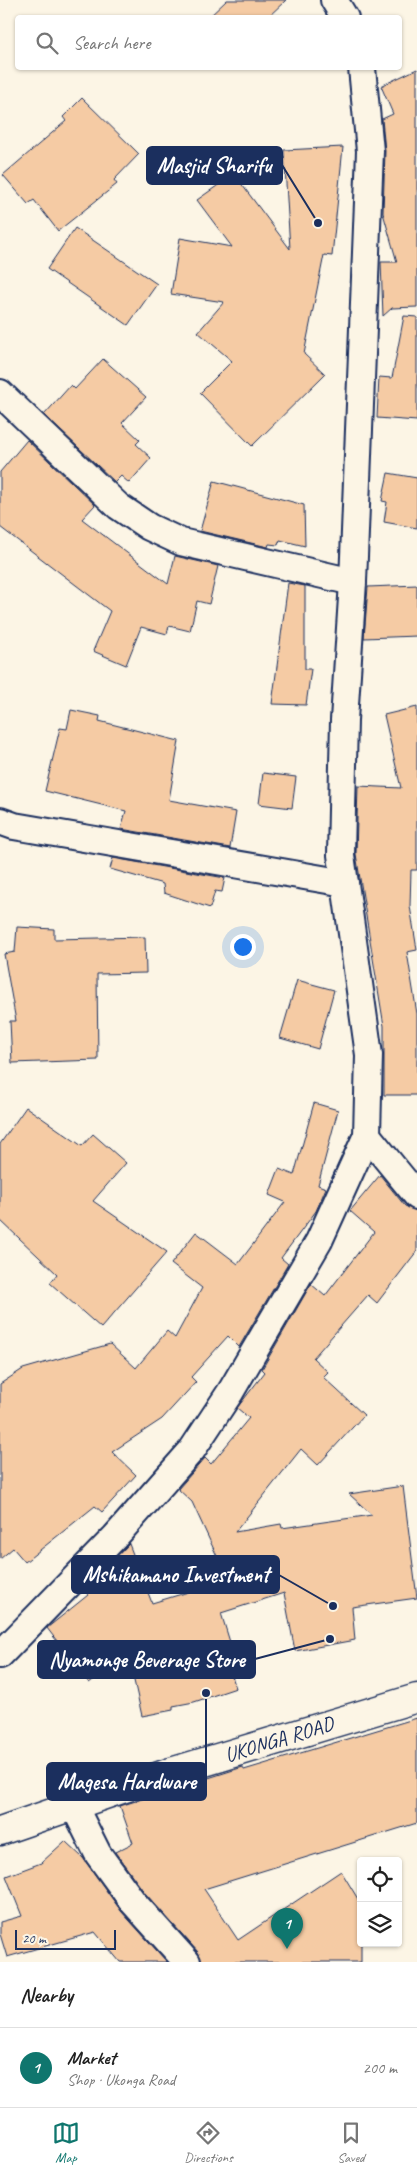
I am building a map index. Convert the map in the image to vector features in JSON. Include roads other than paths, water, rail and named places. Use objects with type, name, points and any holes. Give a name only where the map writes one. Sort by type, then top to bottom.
[{"type":"street","points":[[334,0],[343,15]]},
{"type":"street","points":[[0,1656],[115,1537],[192,1450],[231,1391],[319,1241],[367,1135],[369,1055],[342,855],[344,720],[353,582],[370,151],[362,70]]},
{"type":"street","points":[[0,392],[118,506],[149,527],[181,542],[353,582]]},
{"type":"street","points":[[0,821],[24,828],[345,883]]},
{"type":"street","points":[[367,1135],[417,1196]]},
{"type":"street","name":"UKONGA ROAD","points":[[0,1831],[171,1772],[417,1698]]},
{"type":"street","points":[[74,1806],[98,1854],[133,1902],[187,1962]]},
{"type":"place","name":"Masjid Sharifu","points":[[318,223]]},
{"type":"place","name":"Mshikamano Investment","points":[[333,1606]]},
{"type":"place","name":"Nyamonge Beverage Store","points":[[330,1639]]},
{"type":"place","name":"Magesa Hardware","points":[[206,1693]]},
{"type":"place","name":"Market","points":[[287,1949]]}]
